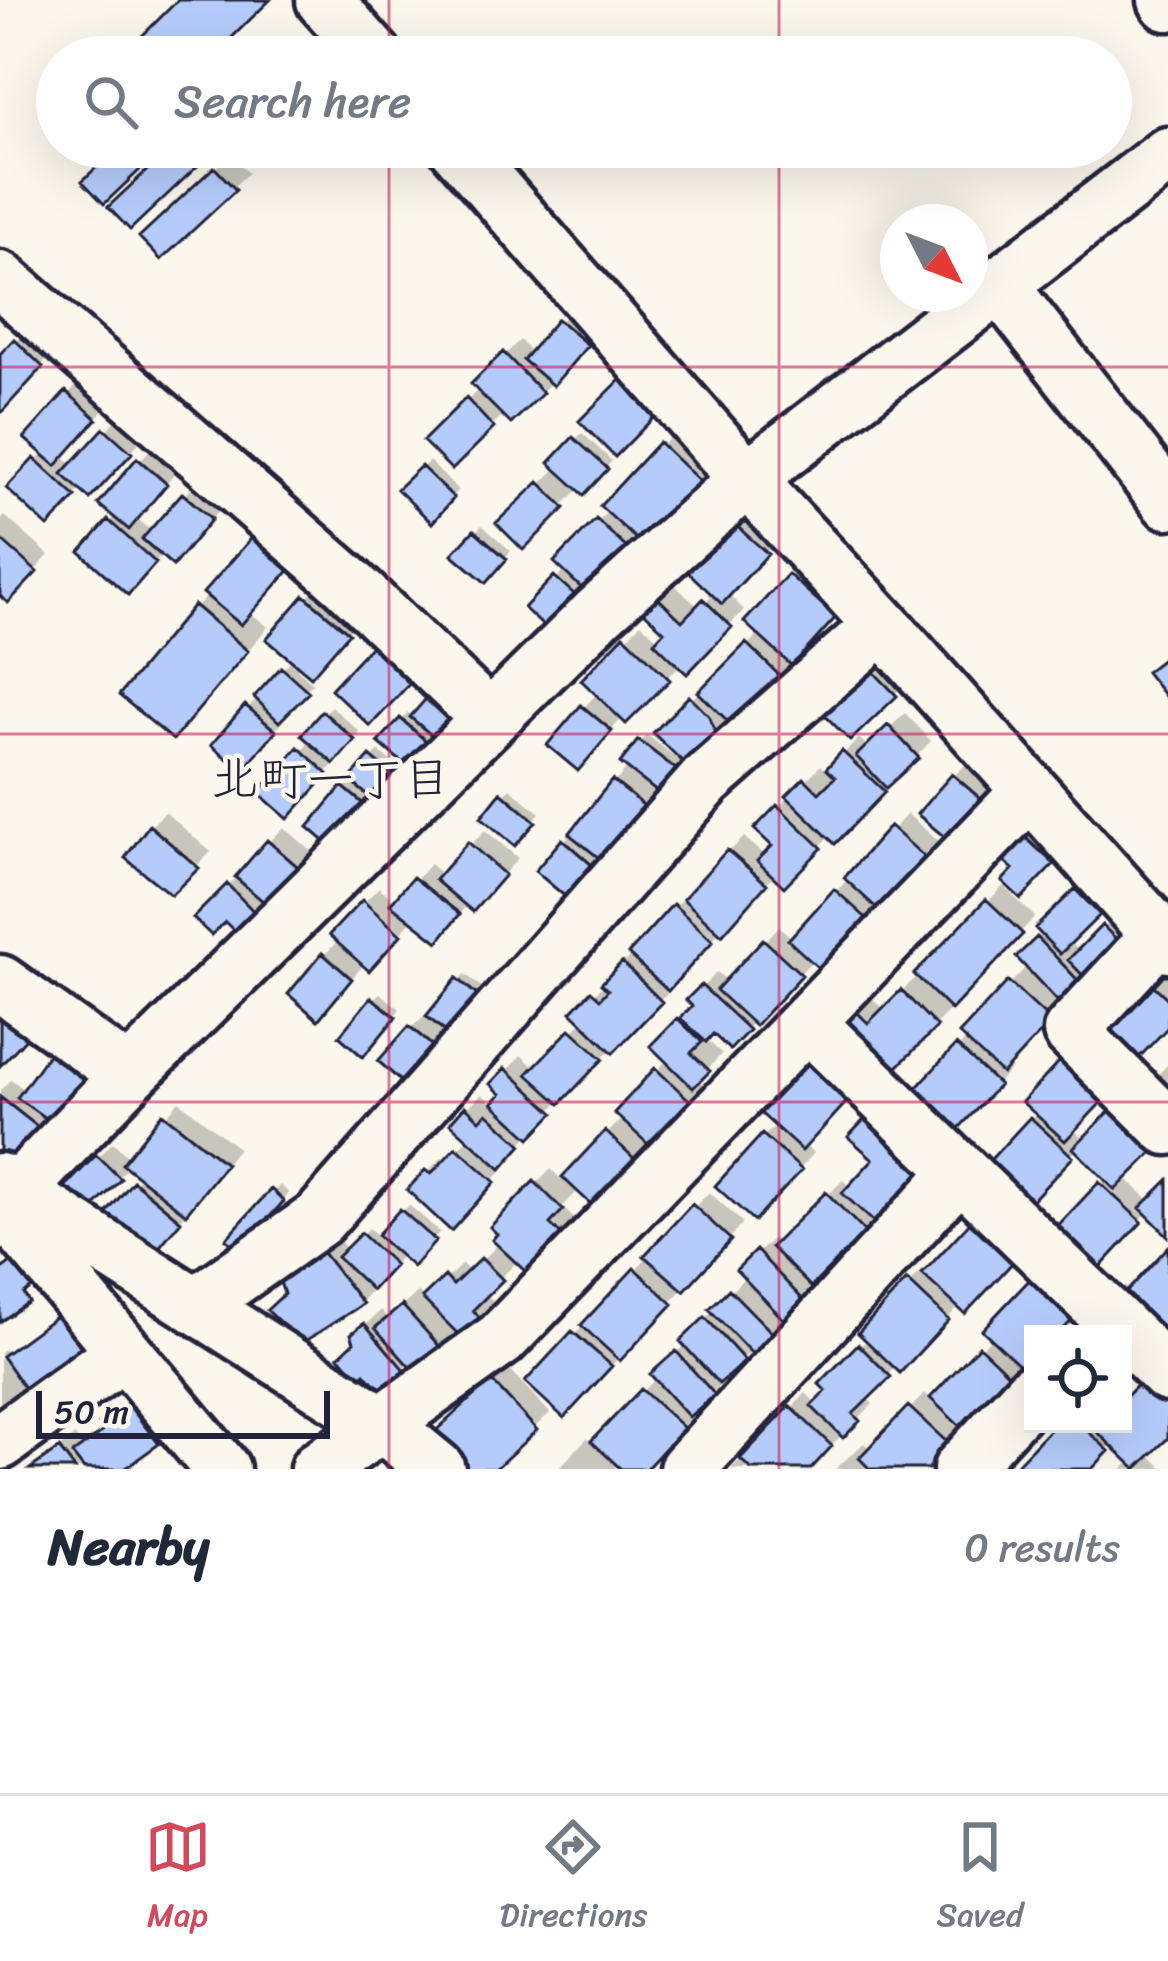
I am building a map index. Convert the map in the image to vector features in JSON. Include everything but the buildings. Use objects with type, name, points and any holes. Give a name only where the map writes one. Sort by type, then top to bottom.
[{"type":"street","points":[[324,0],[356,36]]},
{"type":"street","points":[[6,1192],[599,612],[747,479],[1168,155]]},
{"type":"street","points":[[475,168],[747,479],[1164,940],[1071,1031],[1168,1127]]},
{"type":"street","points":[[0,279],[346,582],[490,719]]},
{"type":"street","points":[[999,284],[1168,501]]},
{"type":"street","points":[[196,1305],[319,1219],[706,780],[883,625]]},
{"type":"street","points":[[318,1469],[501,1339],[1029,791]]},
{"type":"street","points":[[0,983],[129,1075]]},
{"type":"street","points":[[808,1023],[959,1173],[1096,1324],[1168,1374]]},
{"type":"street","points":[[687,1469],[959,1173]]},
{"type":"street","points":[[6,1192],[381,1423],[437,1469]]},
{"type":"street","points":[[6,1192],[10,1216],[222,1469]]},
{"type":"street","points":[[0,1442],[124,1352]]},
{"type":"street","points":[[985,1461],[1024,1404]]},
{"type":"district","name":"北町一丁目","points":[[331,778]]}]
